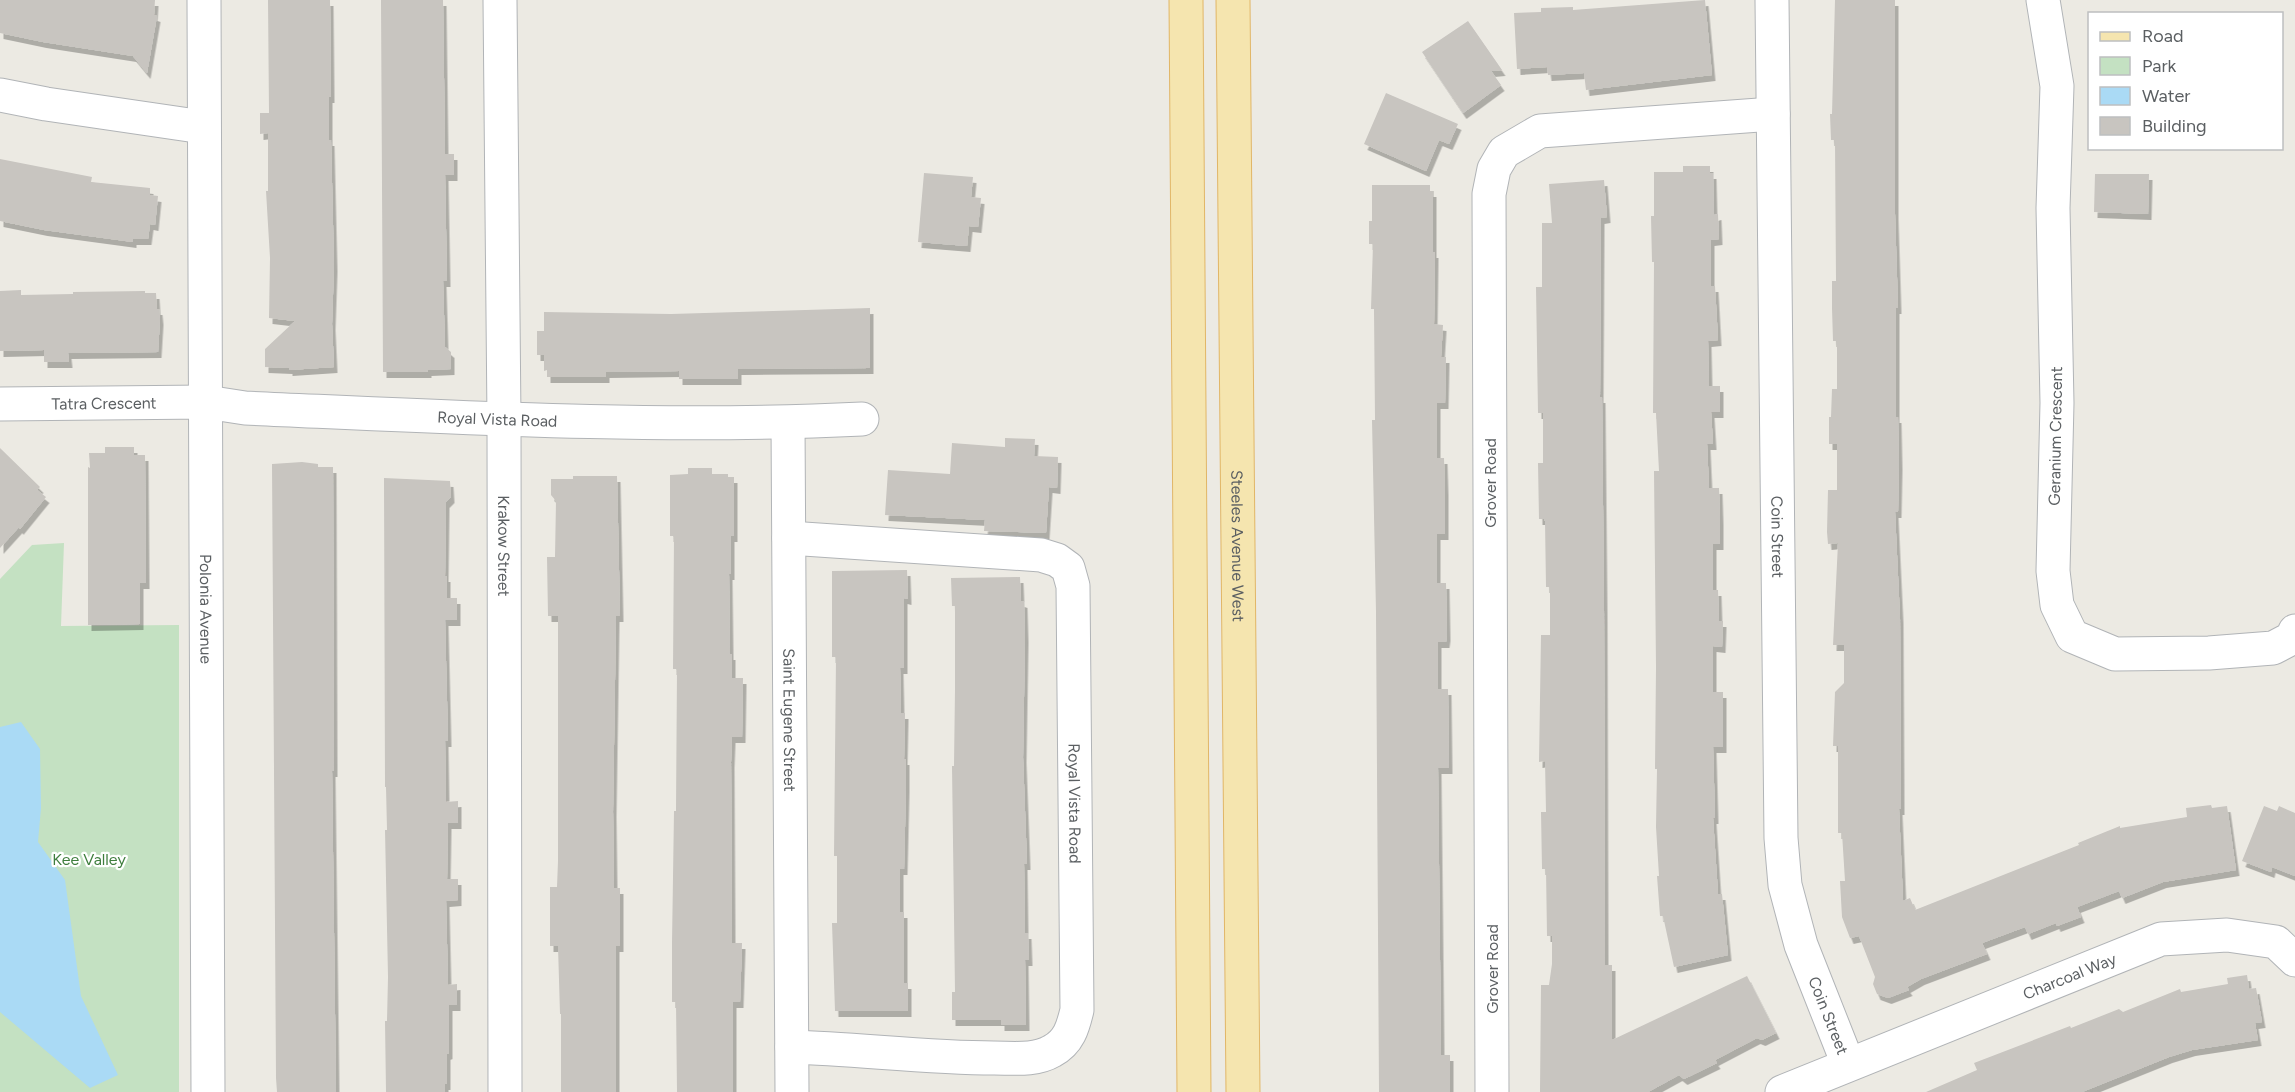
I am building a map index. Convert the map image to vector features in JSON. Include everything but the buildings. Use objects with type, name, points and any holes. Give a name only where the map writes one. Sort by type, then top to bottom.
[{"type":"main road","points":[[1175,0],[1185,23],[1187,38]]},
{"type":"main road","points":[[1186,0],[1194,1092]]},
{"type":"main road","name":"Steeles Avenue West","points":[[1240,8],[1243,1092]]},
{"type":"street","name":"Polonia Avenue","points":[[204,0],[208,1092]]},
{"type":"street","name":"Krakow Street","points":[[500,0],[504,420],[505,1092]]},
{"type":"street","name":"Coin Street","points":[[1772,0],[1781,838],[1785,885],[1801,945],[1848,1064]]},
{"type":"street","name":"Geranium Crescent","points":[[2043,0],[2057,86],[2054,208],[2057,403],[2053,571],[2057,605],[2072,636],[2115,654],[2209,653],[2273,648],[2292,638],[2295,631]]},
{"type":"street","points":[[0,95],[203,127]]},
{"type":"street","name":"Grover Road","points":[[1492,1092],[1489,194],[1494,169],[1504,152],[1540,131],[1773,114]]},
{"type":"street","name":"Royal Vista Road","points":[[207,402],[244,408],[547,422],[788,423]]},
{"type":"street","name":"Tatra Crescent","points":[[0,404],[207,402]]},
{"type":"street","points":[[788,423],[862,419]]},
{"type":"street","name":"Saint Eugene Street","points":[[788,423],[792,1092]]},
{"type":"street","name":"Royal Vista Road","points":[[789,538],[1041,555],[1058,560],[1068,567],[1073,586],[1077,1010],[1065,1042],[1051,1052],[1036,1058],[967,1058],[792,1047]]},
{"type":"street","name":"Charcoal Way","points":[[1782,1092],[2161,939],[2227,935],[2276,942],[2295,960]]},
{"type":"green space","name":"Kee Valley","points":[[64,543],[61,626],[179,625],[179,1092],[0,1092],[0,579],[32,545]]},
{"type":"water","points":[[21,722],[40,749],[41,808],[38,842],[65,880],[81,996],[118,1075],[90,1088],[0,1012],[0,727]]}]
